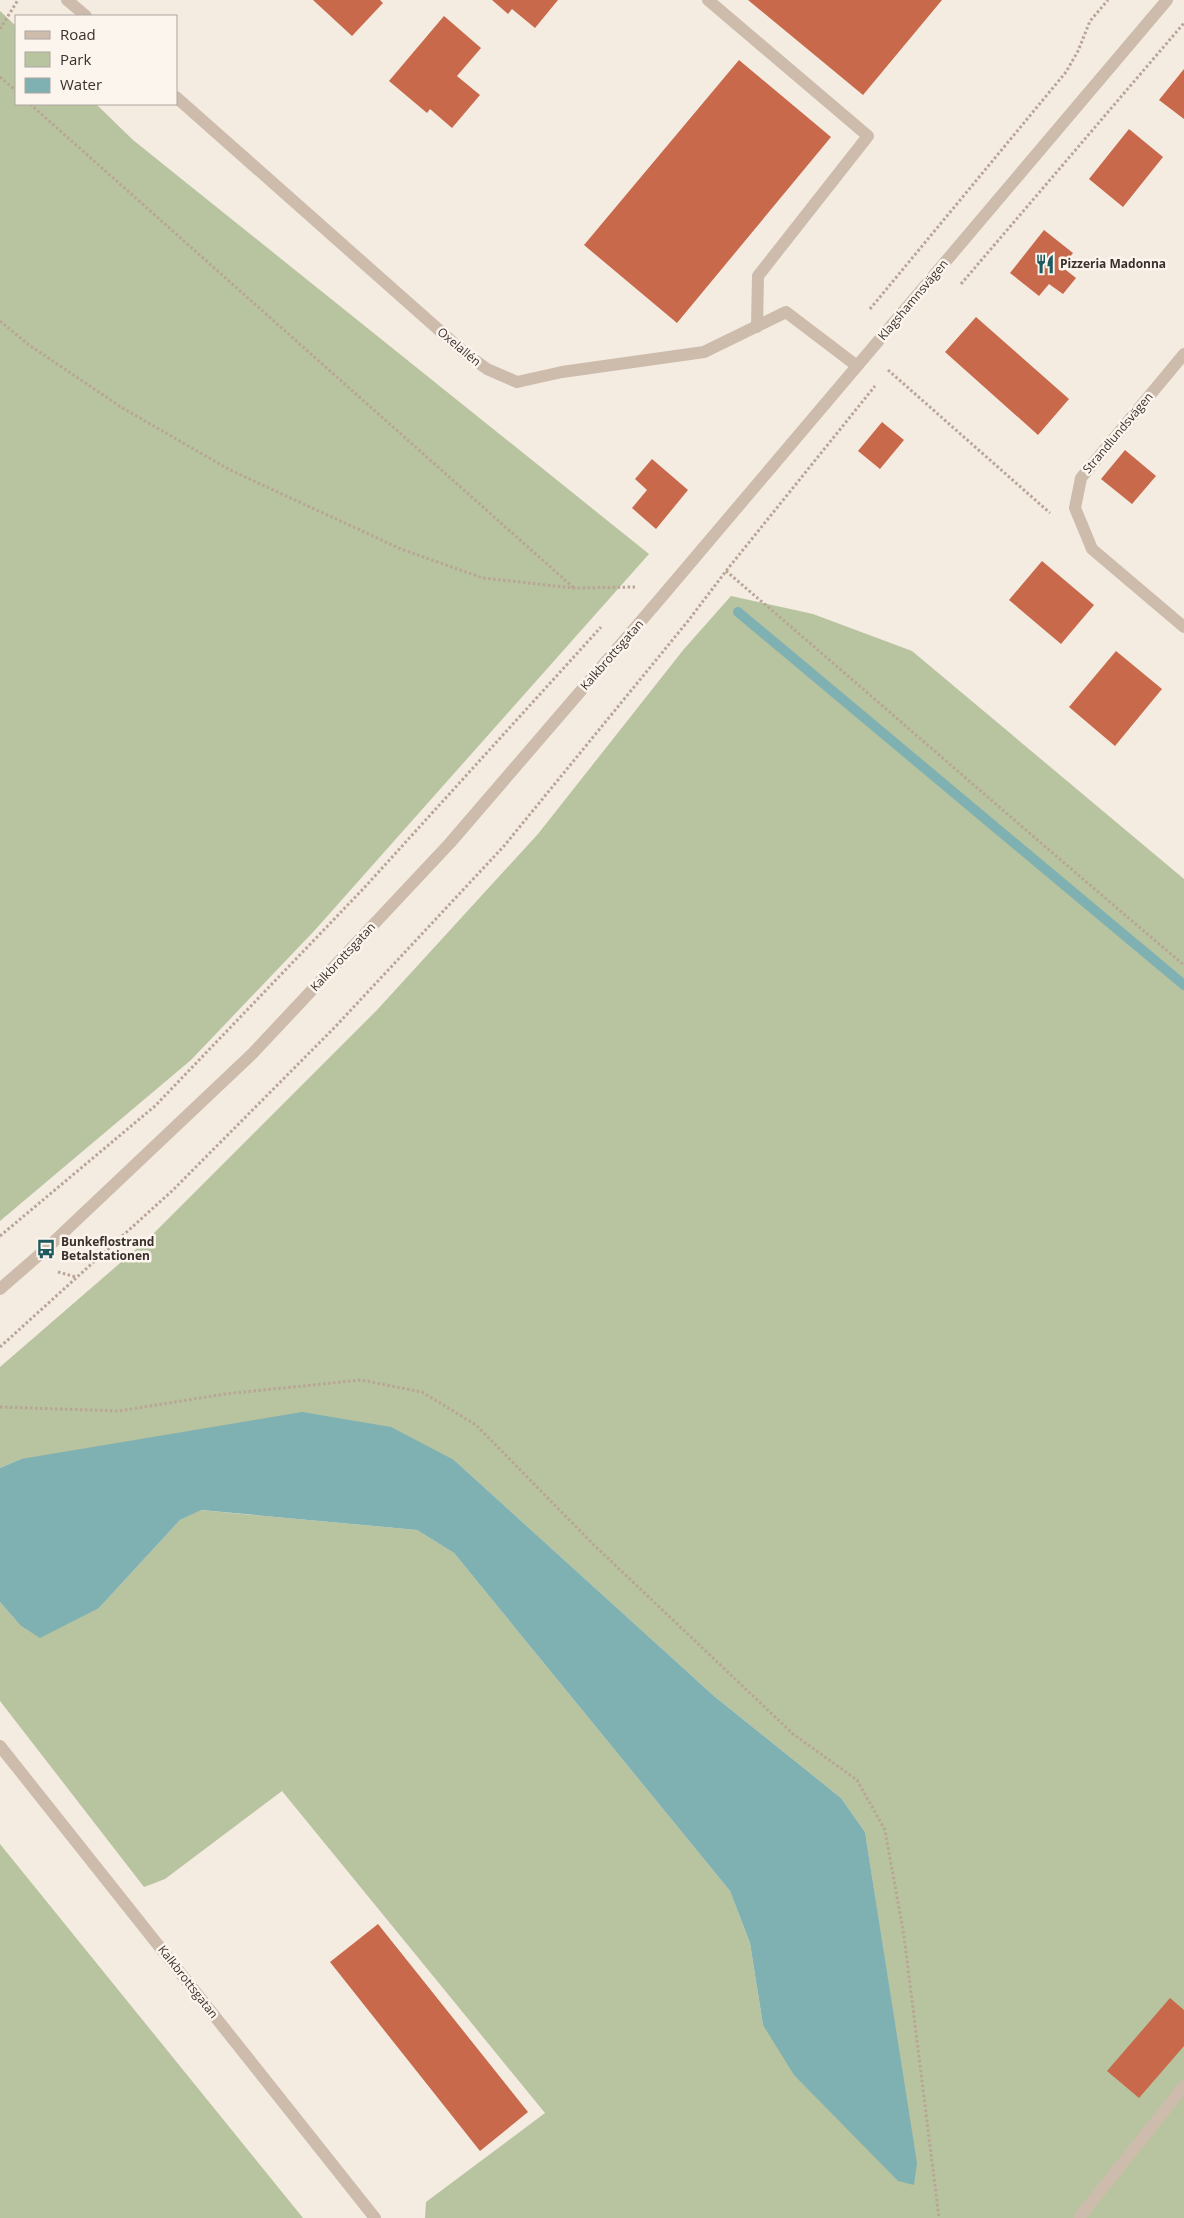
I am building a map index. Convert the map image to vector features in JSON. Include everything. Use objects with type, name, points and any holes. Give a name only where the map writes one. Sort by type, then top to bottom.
[{"type":"street","points":[[67,0],[85,15]]},
{"type":"street","points":[[708,0],[868,136],[758,276],[757,327]]},
{"type":"street","name":"Klagshamnsvägen","points":[[659,600],[1167,0]]},
{"type":"street","name":"Oxelallén","points":[[178,99],[465,353],[487,369],[517,382],[562,372],[704,352],[786,312],[857,366]]},
{"type":"street","name":"Strandlundsvägen","points":[[1184,354],[1081,478],[1075,508],[1092,549],[1184,627]]},
{"type":"street","name":"Kalkbrottsgatan","points":[[0,1289],[46,1249],[253,1053],[450,844],[659,600]]},
{"type":"street","name":"Kalkbrottsgatan","points":[[0,1746],[375,2218]]},
{"type":"street","points":[[1079,2218],[1184,2086]]},
{"type":"path","points":[[0,29],[18,0]]},
{"type":"path","points":[[868,312],[1066,72],[1078,51],[1090,21],[1108,0]]},
{"type":"path","points":[[0,77],[15,90]]},
{"type":"path","points":[[31,105],[574,588]]},
{"type":"path","points":[[0,321],[29,345],[121,407],[230,470],[401,548],[483,578],[574,588],[635,587]]},
{"type":"path","points":[[888,370],[1056,517]]},
{"type":"path","points":[[726,571],[1034,838],[1184,965]]},
{"type":"path","points":[[629,594],[641,580]]},
{"type":"path","points":[[0,1236],[155,1106],[371,881],[603,624]]},
{"type":"path","points":[[54,1271],[77,1277]]},
{"type":"path","points":[[0,1407],[119,1411],[226,1394],[362,1380],[422,1392],[476,1426],[594,1545],[793,1734],[857,1780],[886,1830],[904,1936],[939,2218]]},
{"type":"green space","points":[[0,11],[15,25],[15,105],[97,105],[133,140],[649,554],[315,930],[191,1060],[0,1221]]},
{"type":"green space","points":[[731,596],[813,614],[912,651],[1184,879],[1184,2218],[425,2218],[426,2202],[545,2113],[282,1791],[165,1879],[144,1887],[0,1701],[0,1602],[20,1625],[99,1608],[180,1520],[200,1510],[417,1530],[454,1553],[730,1891],[750,1943],[763,2025],[916,2163],[865,1832],[841,1798],[714,1696],[454,1460],[21,1459],[0,1468],[0,1367],[149,1238],[377,1010],[538,834],[684,649]]},
{"type":"green space","points":[[0,1844],[303,2218],[0,2218]]},
{"type":"water","points":[[302,1412],[391,1427],[454,1460],[714,1696],[841,1798],[865,1832],[917,2163],[914,2185],[898,2181],[794,2075],[763,2025],[750,1943],[730,1891],[454,1553],[417,1530],[201,1510],[180,1520],[99,1608],[40,1638],[20,1625],[0,1602],[0,1468],[21,1459]]},
{"type":"building","points":[[313,0],[380,0],[383,3],[352,36]]},
{"type":"building","points":[[492,0],[558,0],[535,28],[512,9],[508,14]]},
{"type":"building","points":[[748,0],[942,0],[863,95]]},
{"type":"building","points":[[444,16],[481,48],[457,76],[480,95],[452,128],[430,109],[427,113],[389,81]]},
{"type":"building","points":[[739,60],[831,137],[677,323],[584,245]]},
{"type":"building","points":[[1184,69],[1184,119],[1159,100]]},
{"type":"building","points":[[1129,129],[1163,157],[1123,207],[1089,179]]},
{"type":"building","points":[[1044,230],[1073,253],[1062,267],[1076,278],[1063,294],[1049,284],[1039,296],[1010,273]]},
{"type":"building","points":[[976,317],[1069,399],[1038,435],[945,352]]},
{"type":"building","points":[[882,422],[904,440],[880,469],[858,451]]},
{"type":"building","points":[[1125,450],[1156,476],[1132,504],[1101,479]]},
{"type":"building","points":[[652,459],[688,490],[656,529],[632,508],[647,490],[635,479]]},
{"type":"building","points":[[1042,561],[1094,605],[1061,644],[1009,600]]},
{"type":"building","points":[[1116,651],[1162,689],[1115,746],[1069,707]]},
{"type":"building","points":[[378,1924],[528,2112],[480,2151],[330,1962]]},
{"type":"building","points":[[1170,1998],[1184,2010],[1184,2046],[1139,2098],[1107,2071]]},
{"type":"waterway","points":[[738,612],[1184,985]]},
{"type":"place","name":"Pizzeria Madonna","points":[[1045,264]]},
{"type":"place","name":"Bunkeflostrand Betalstationen","points":[[46,1249]]}]
